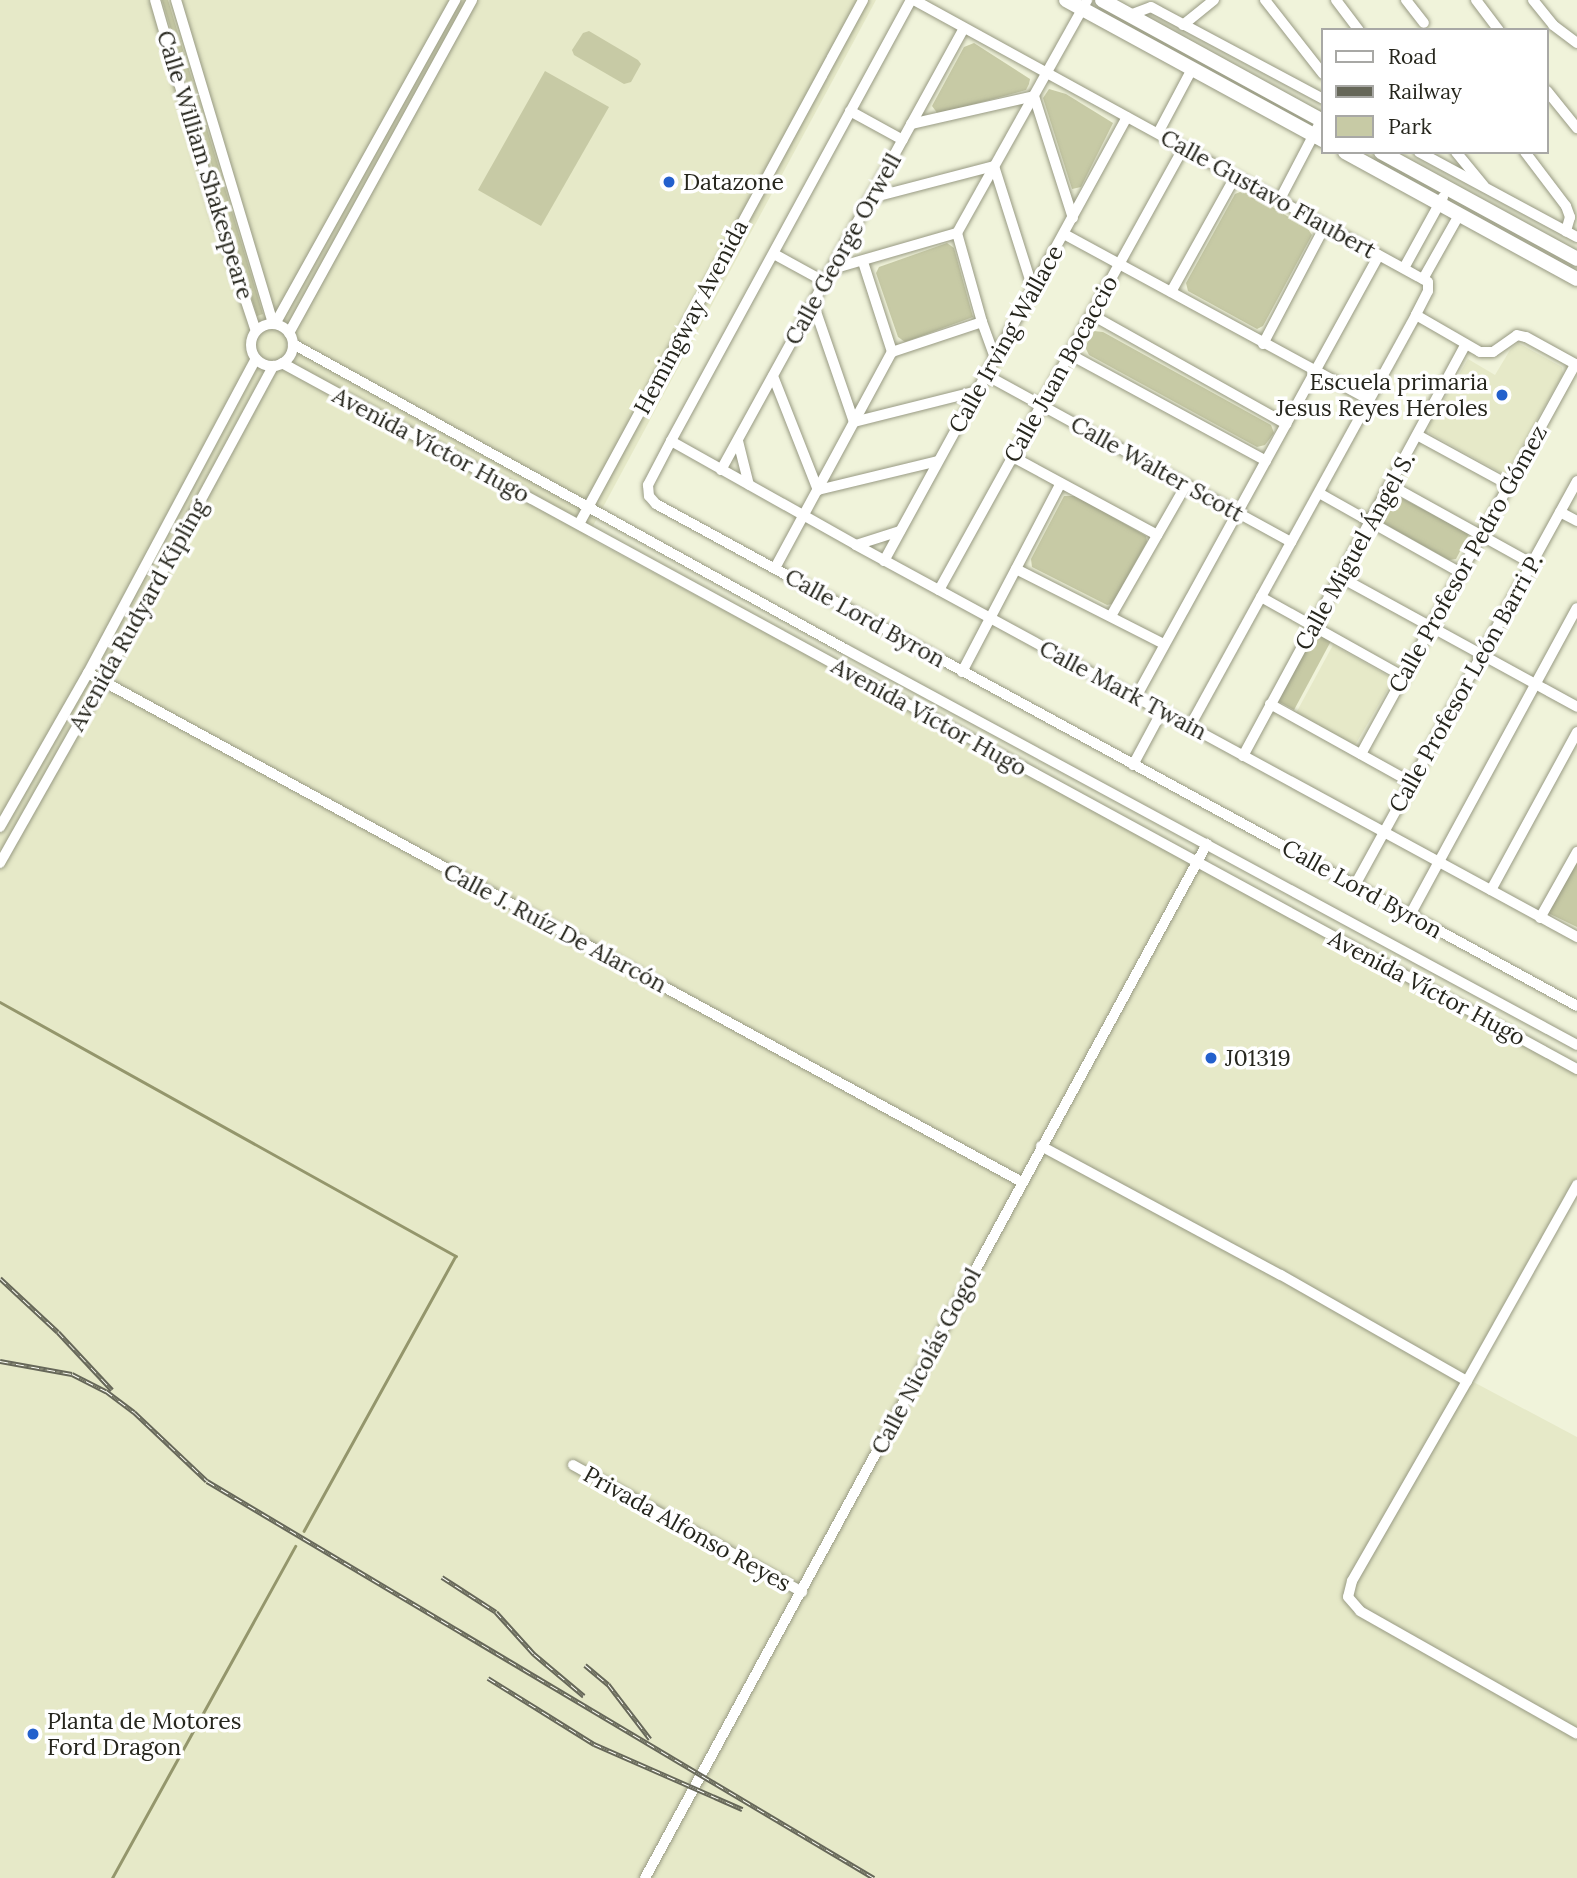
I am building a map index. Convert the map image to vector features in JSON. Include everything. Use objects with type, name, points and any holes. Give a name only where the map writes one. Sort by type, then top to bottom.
[{"type":"main road","points":[[1066,0],[1087,8],[1318,138]]},
{"type":"main road","points":[[1101,0],[1322,118]]},
{"type":"main road","points":[[1349,154],[1577,279]]},
{"type":"main road","points":[[1385,154],[1577,259]]},
{"type":"street","name":"Calle William Shakespeare","points":[[155,0],[216,211],[256,331]]},
{"type":"street","name":"Calle William Shakespeare","points":[[176,0],[274,324]]},
{"type":"street","points":[[274,324],[289,332],[293,344],[290,355],[277,364],[256,359],[250,342],[256,331],[274,324],[455,0]]},
{"type":"street","points":[[289,332],[472,0]]},
{"type":"street","name":"Hemingway Avenida","points":[[579,524],[863,0]]},
{"type":"street","name":"Calle Gustavo Flaubert","points":[[912,0],[1423,279]]},
{"type":"street","name":"Calle Lord Byron","points":[[912,0],[648,485],[652,501],[1577,1006]]},
{"type":"street","points":[[832,269],[957,233],[1047,72],[1087,8],[1101,0]]},
{"type":"street","points":[[1183,25],[1201,4],[1214,0]]},
{"type":"street","points":[[1265,0],[1322,73]]},
{"type":"street","points":[[1336,0],[1357,28]]},
{"type":"street","points":[[1406,0],[1424,23]]},
{"type":"street","points":[[1476,0],[1497,28]]},
{"type":"street","points":[[1533,0],[1553,25],[1577,43]]},
{"type":"street","points":[[1130,15],[1151,7],[1322,98]]},
{"type":"street","name":"Calle George Orwell","points":[[721,470],[964,28]]},
{"type":"street","points":[[1157,133],[1192,69]]},
{"type":"street","points":[[1549,93],[1577,128]]},
{"type":"street","points":[[911,124],[1034,96]]},
{"type":"street","points":[[1034,96],[1073,218]]},
{"type":"street","points":[[850,111],[903,140]]},
{"type":"street","name":"Calle Irving Wallace","points":[[884,561],[1127,117]]},
{"type":"street","points":[[1279,201],[1318,138]]},
{"type":"street","name":"Calle Juan Bocaccio","points":[[939,590],[1184,147]]},
{"type":"street","points":[[1423,154],[1577,237]]},
{"type":"street","points":[[1458,154],[1488,191]]},
{"type":"street","points":[[1527,154],[1566,206],[1570,217],[1566,231]]},
{"type":"street","points":[[871,198],[994,166]]},
{"type":"street","points":[[994,166],[1033,289]]},
{"type":"street","points":[[1171,292],[1235,177]]},
{"type":"street","points":[[1404,268],[1448,189]]},
{"type":"street","points":[[1190,726],[1416,314],[1429,287],[1423,279],[1459,215]]},
{"type":"street","points":[[1263,344],[1325,226]]},
{"type":"street","points":[[957,233],[995,358]]},
{"type":"street","points":[[1064,234],[1367,399]]},
{"type":"street","points":[[774,254],[825,282]]},
{"type":"street","points":[[1136,697],[1379,255]]},
{"type":"street","points":[[863,262],[892,352]]},
{"type":"street","points":[[813,303],[854,422]]},
{"type":"street","points":[[1416,314],[1486,354],[1511,337],[1526,337],[1576,365]]},
{"type":"street","points":[[1092,315],[1286,424]]},
{"type":"street","points":[[775,568],[892,352],[982,322]]},
{"type":"street","name":"Avenida Víctor Hugo","points":[[293,344],[588,508],[1577,1045]]},
{"type":"street","name":"Calle Miguel Ángel S.","points":[[1243,756],[1392,486],[1466,344]]},
{"type":"street","points":[[1071,355],[1266,461]]},
{"type":"street","name":"Avenida Rudyard Kipling","points":[[0,827],[88,673],[256,359]]},
{"type":"street","name":"Avenida Víctor Hugo","points":[[277,364],[579,524],[1577,1069]]},
{"type":"street","name":"Avenida Rudyard Kipling","points":[[0,863],[277,364]]},
{"type":"street","name":"Calle Profesor Pedro Gómez","points":[[1361,754],[1576,365]]},
{"type":"street","name":"Calle Walter Scott","points":[[986,375],[1291,542]]},
{"type":"street","points":[[773,376],[818,490]]},
{"type":"street","points":[[854,422],[977,391]]},
{"type":"street","points":[[1419,436],[1509,485]]},
{"type":"street","name":"Calle Mark Twain","points":[[671,441],[884,561],[1577,937]]},
{"type":"street","points":[[737,441],[749,485]]},
{"type":"street","points":[[477,471],[486,451]]},
{"type":"street","points":[[1013,457],[1157,534]]},
{"type":"street","points":[[818,490],[938,461]]},
{"type":"street","name":"Calle Profesor León Barri P.","points":[[1355,885],[1577,481]]},
{"type":"street","points":[[962,672],[1061,483]]},
{"type":"street","points":[[1111,616],[1186,485]]},
{"type":"street","points":[[1392,486],[1531,563]]},
{"type":"street","points":[[1320,493],[1461,573]]},
{"type":"street","points":[[1560,512],[1577,521]]},
{"type":"street","points":[[856,545],[900,531]]},
{"type":"street","points":[[1016,569],[1164,645]]},
{"type":"street","points":[[1340,577],[1577,706]]},
{"type":"street","points":[[1261,597],[1404,677]]},
{"type":"street","points":[[1410,915],[1577,608]]},
{"type":"street","name":"Calle J. Ruíz De Alarcón","points":[[88,673],[1022,1182]]},
{"type":"street","points":[[1270,705],[1411,782]]},
{"type":"street","points":[[1133,765],[1163,711]]},
{"type":"street","points":[[1491,890],[1576,737]]},
{"type":"street","name":"Calle Nicolás Gogol","points":[[645,1878],[1207,844]]},
{"type":"street","points":[[1541,918],[1577,852]]},
{"type":"street","points":[[1041,1146],[1281,1275],[1466,1381]]},
{"type":"street","points":[[1577,1185],[1352,1581],[1348,1597],[1360,1611],[1577,1734]]},
{"type":"street","name":"Privada Alfonso Reyes","points":[[573,1465],[802,1592]]},
{"type":"shaded area","points":[[0,0],[876,0],[587,537],[1577,1067],[1577,1178],[1466,1378],[1577,1437],[1577,1878],[0,1878]]},
{"type":"shaded area","points":[[1518,343],[1562,367],[1563,374],[1505,475],[1429,433],[1428,427],[1468,359],[1495,375],[1510,350]]},
{"type":"shaded area","points":[[1333,645],[1390,677],[1392,682],[1355,745],[1296,713]]},
{"type":"green space","points":[[162,0],[168,0],[263,314],[257,316]]},
{"type":"green space","points":[[589,31],[638,60],[641,64],[631,82],[624,84],[574,55],[572,50],[583,33]]},
{"type":"green space","points":[[974,43],[1030,79],[1026,90],[938,114],[932,106],[964,47]]},
{"type":"green space","points":[[545,71],[609,107],[541,226],[478,190]]},
{"type":"green space","points":[[1049,89],[1066,94],[1113,123],[1081,187],[1072,189],[1043,98]]},
{"type":"green space","points":[[1245,190],[1308,229],[1312,235],[1263,326],[1257,329],[1188,291],[1186,283],[1235,194]]},
{"type":"green space","points":[[947,243],[954,248],[973,317],[905,342],[898,337],[876,273],[879,267]]},
{"type":"green space","points":[[1094,331],[1103,332],[1271,425],[1274,433],[1265,445],[1257,447],[1089,355],[1085,347]]},
{"type":"green space","points":[[1064,496],[1076,496],[1146,536],[1147,542],[1112,604],[1107,605],[1032,567],[1031,559]]},
{"type":"green space","points":[[1398,496],[1469,534],[1456,559],[1449,560],[1383,523],[1390,498]]},
{"type":"green space","points":[[1313,632],[1331,641],[1294,710],[1276,700]]},
{"type":"green space","points":[[1577,859],[1577,927],[1548,913]]},
{"type":"waterway","points":[[0,1002],[456,1256],[304,1531]]},
{"type":"waterway","points":[[112,1878],[295,1546]]},
{"type":"railway","points":[[0,1278],[58,1332],[112,1390]]},
{"type":"railway","points":[[0,1361],[72,1374],[106,1391],[134,1412],[207,1481],[874,1878]]},
{"type":"railway","points":[[442,1577],[496,1612],[534,1654],[584,1696]]},
{"type":"railway","points":[[585,1665],[608,1684],[650,1739]]},
{"type":"railway","points":[[488,1678],[594,1744],[742,1809]]},
{"type":"place","name":"Datazone","points":[[669,182]]},
{"type":"place","name":"Escuela primaria Jesus Reyes Heroles","points":[[1502,395]]},
{"type":"place","name":"J01319","points":[[1211,1058]]},
{"type":"place","name":"Planta de Motores Ford Dragon","points":[[33,1734]]}]
